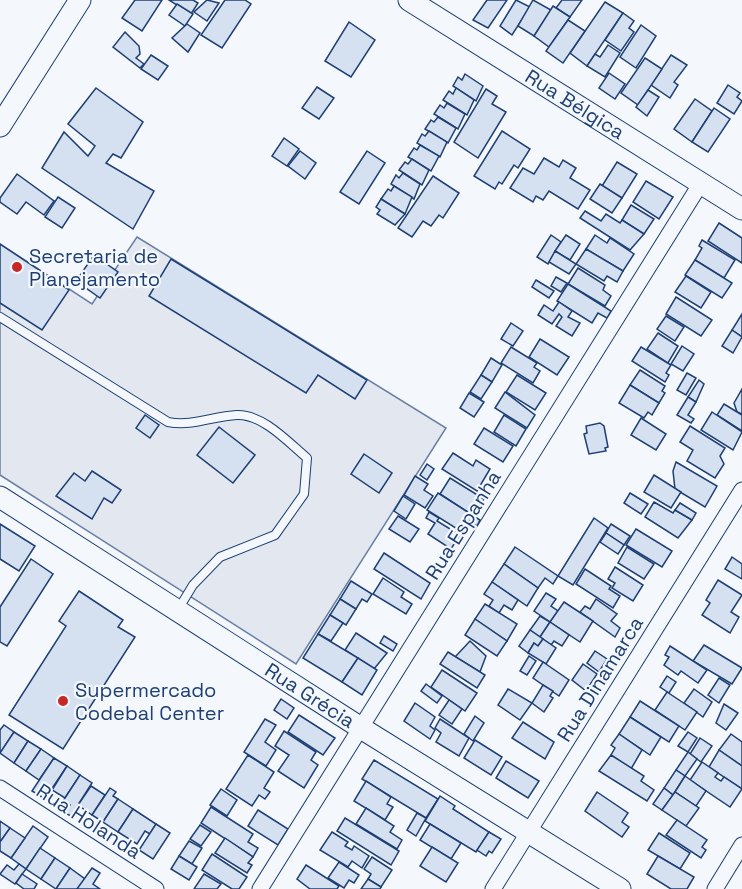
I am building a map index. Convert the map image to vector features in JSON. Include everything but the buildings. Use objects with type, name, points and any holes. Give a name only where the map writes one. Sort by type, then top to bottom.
[{"type":"main road","points":[[0,126],[80,0]]},
{"type":"main road","name":"Rua Bélgica","points":[[409,0],[742,208]]},
{"type":"main road","name":"Rua Grécia","points":[[0,497],[360,728],[620,889]]},
{"type":"street","name":"Rua Espanha","points":[[260,889],[701,183]]},
{"type":"street","name":"Rua Dinamarca","points":[[493,889],[742,490]]},
{"type":"street","name":"Rua Holanda","points":[[0,788],[156,889]]},
{"type":"street","points":[[715,889],[742,845]]},
{"type":"lane","points":[[0,317],[168,422],[181,425],[238,415],[250,417],[277,432],[307,458],[304,494],[275,536],[220,558],[193,585],[177,610]]},
{"type":"shaded area","points":[[137,237],[446,428],[296,664],[0,475],[0,244],[92,304]]},
{"type":"place","name":"Secretaria de Planejamento","points":[[17,267]]},
{"type":"place","name":"Supermercado Codebal Center","points":[[63,701]]}]
